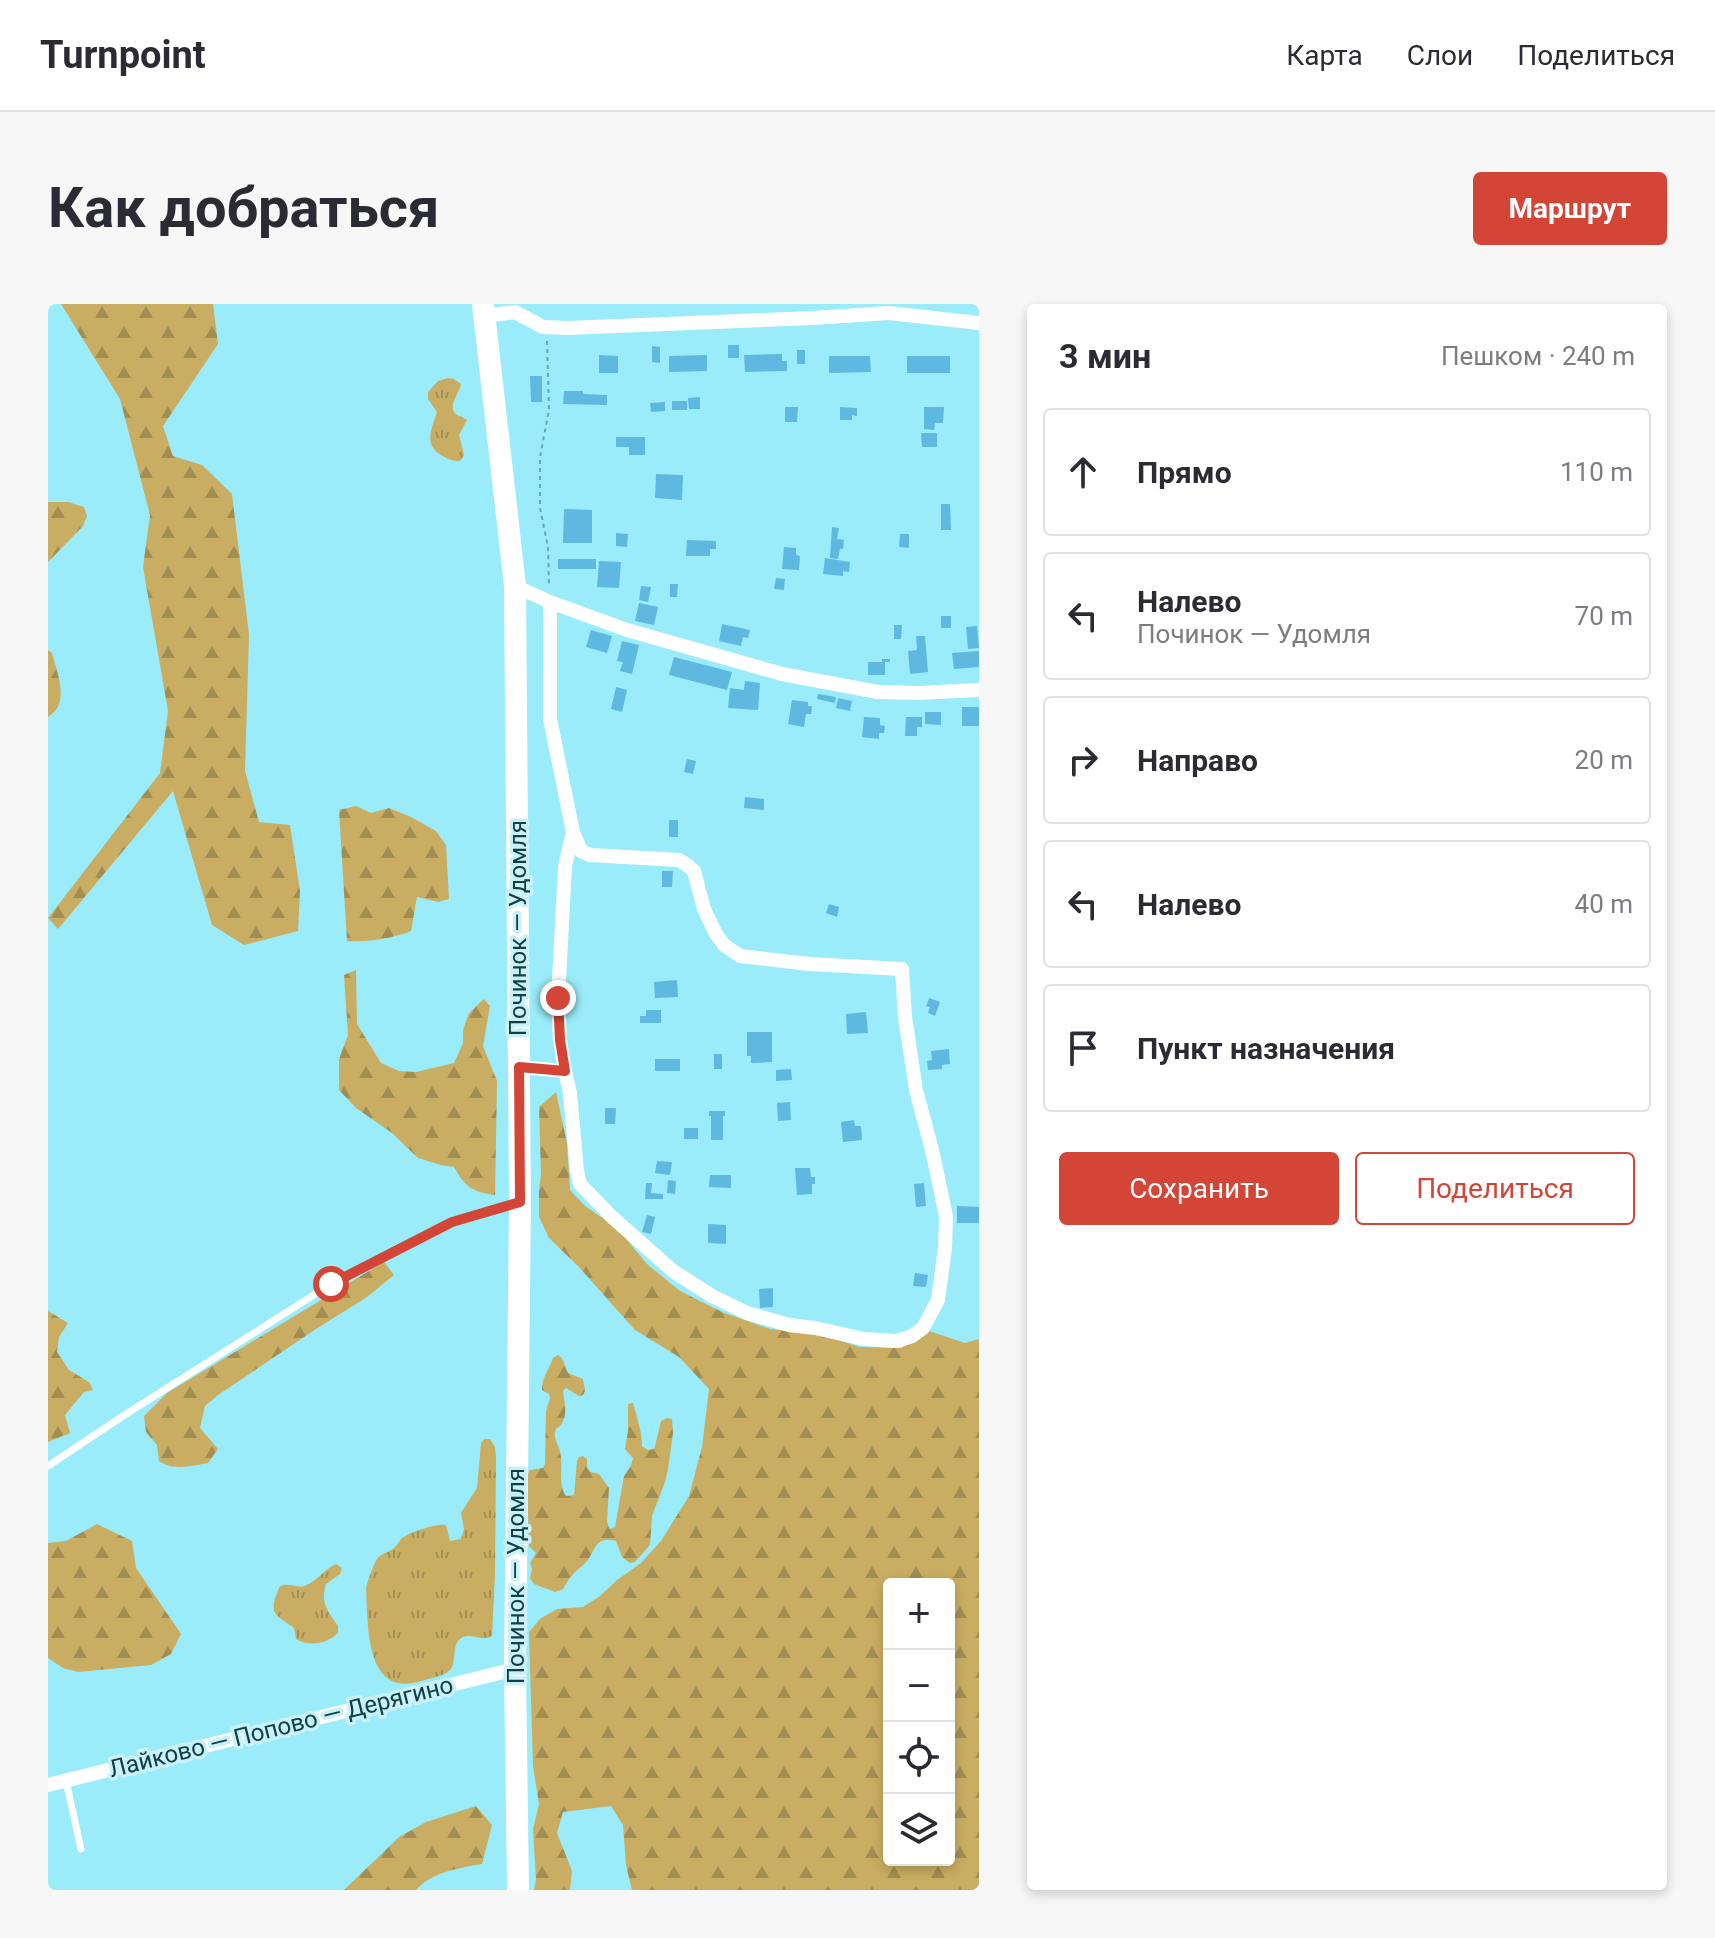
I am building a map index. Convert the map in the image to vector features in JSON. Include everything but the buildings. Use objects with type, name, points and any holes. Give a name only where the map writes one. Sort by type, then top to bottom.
[{"type":"main road","name":"Починок — Удомля","points":[[484,310],[515,586],[520,1202],[515,1669],[518,1890]]},
{"type":"street","points":[[484,310],[518,308],[543,327],[618,326],[901,309],[979,323]]},
{"type":"street","points":[[515,586],[627,630],[782,674],[878,692],[979,690]]},
{"type":"street","points":[[550,602],[550,719],[573,832],[581,851],[590,855],[679,860],[687,865],[694,871],[704,909],[716,934],[724,945],[740,956],[809,964],[902,969],[905,1017],[916,1090],[946,1216],[938,1300],[923,1328],[912,1336],[897,1341],[864,1339],[789,1325],[747,1313],[712,1296],[673,1271],[580,1184],[570,1093],[560,1040],[558,998],[565,866],[573,832]]},
{"type":"street","points":[[519,1067],[565,1071]]},
{"type":"street","name":"Лайково — Попово — Дерягино","points":[[48,1785],[515,1669]]},
{"type":"lane","points":[[48,1466],[331,1284],[452,1222],[520,1202]]},
{"type":"lane","points":[[66,1781],[81,1849]]},
{"type":"path","points":[[543,327],[548,343],[549,410],[540,457],[540,508],[548,547],[550,602]]},
{"type":"green space","points":[[61,304],[213,304],[218,344],[163,426],[173,456],[202,465],[232,494],[249,635],[245,771],[259,822],[290,825],[300,891],[298,931],[244,945],[212,925],[173,791],[58,929],[48,918],[160,773],[168,711],[143,567],[150,515],[120,399]]},
{"type":"green space","points":[[448,378],[461,384],[453,407],[456,414],[467,420],[459,435],[464,455],[460,461],[450,460],[435,451],[431,441],[437,412],[428,399],[428,392],[438,381]]},
{"type":"green space","points":[[48,502],[68,502],[84,507],[87,516],[83,526],[48,562]]},
{"type":"green space","points":[[48,650],[52,653],[57,670],[61,696],[55,711],[48,717]]},
{"type":"green space","points":[[356,806],[371,813],[389,808],[411,817],[436,831],[446,845],[449,899],[438,902],[417,897],[411,931],[380,939],[347,941],[339,810]]},
{"type":"green space","points":[[356,970],[357,1024],[381,1063],[399,1071],[416,1072],[454,1063],[463,1043],[463,1030],[469,1013],[484,999],[490,1006],[483,1046],[497,1081],[495,1195],[470,1187],[454,1167],[418,1158],[392,1133],[356,1108],[339,1090],[339,1059],[348,1035],[344,975]]},
{"type":"green space","points":[[556,1092],[567,1143],[570,1190],[585,1206],[617,1228],[647,1264],[680,1291],[722,1312],[770,1329],[825,1335],[859,1347],[901,1348],[929,1331],[965,1343],[979,1339],[979,1890],[632,1890],[626,1865],[623,1825],[611,1806],[563,1812],[557,1833],[572,1871],[570,1890],[534,1890],[533,1829],[539,1804],[533,1766],[529,1632],[540,1619],[557,1609],[583,1607],[600,1596],[641,1563],[661,1541],[689,1496],[702,1447],[709,1389],[679,1357],[635,1330],[549,1238],[539,1217],[539,1107]]},
{"type":"green space","points":[[384,1262],[394,1275],[367,1297],[205,1406],[200,1428],[218,1449],[208,1463],[176,1467],[159,1461],[157,1445],[146,1432],[144,1416],[167,1393]]},
{"type":"green space","points":[[48,1311],[68,1323],[59,1337],[57,1352],[69,1370],[89,1382],[93,1390],[84,1392],[65,1415],[70,1433],[48,1442]]},
{"type":"green space","points":[[558,1355],[568,1373],[583,1379],[585,1391],[579,1396],[566,1388],[563,1391],[565,1415],[555,1436],[561,1458],[563,1491],[566,1496],[574,1495],[577,1461],[583,1456],[587,1459],[587,1468],[599,1474],[609,1488],[607,1522],[610,1529],[615,1527],[624,1476],[633,1458],[625,1449],[628,1404],[633,1403],[642,1446],[648,1450],[654,1449],[661,1421],[672,1419],[673,1433],[665,1482],[652,1516],[650,1545],[635,1562],[630,1563],[622,1557],[616,1541],[604,1540],[595,1547],[563,1589],[555,1592],[534,1584],[530,1578],[530,1563],[536,1553],[529,1546],[527,1475],[530,1470],[543,1468],[545,1464],[546,1411],[550,1398],[542,1386],[553,1358]]},
{"type":"green space","points":[[484,1439],[490,1439],[495,1447],[496,1459],[492,1636],[467,1636],[459,1640],[452,1666],[444,1674],[403,1684],[389,1679],[373,1655],[370,1639],[366,1589],[373,1568],[379,1557],[394,1548],[402,1538],[424,1528],[446,1525],[450,1541],[461,1539],[464,1529],[461,1513],[477,1488],[481,1443]]},
{"type":"green space","points":[[97,1524],[132,1541],[136,1568],[181,1634],[171,1654],[151,1665],[78,1672],[63,1668],[48,1658],[48,1543],[66,1541]]},
{"type":"green space","points":[[336,1564],[342,1568],[340,1574],[326,1584],[324,1596],[326,1606],[338,1626],[338,1633],[318,1643],[296,1639],[294,1628],[274,1611],[274,1600],[280,1586],[309,1584]]},
{"type":"green space","points":[[476,1806],[492,1825],[482,1864],[438,1875],[416,1890],[344,1890],[399,1837],[426,1822]]},
{"type":"route","points":[[331,1284],[452,1222],[520,1202],[519,1067],[565,1071],[558,998]]}]
